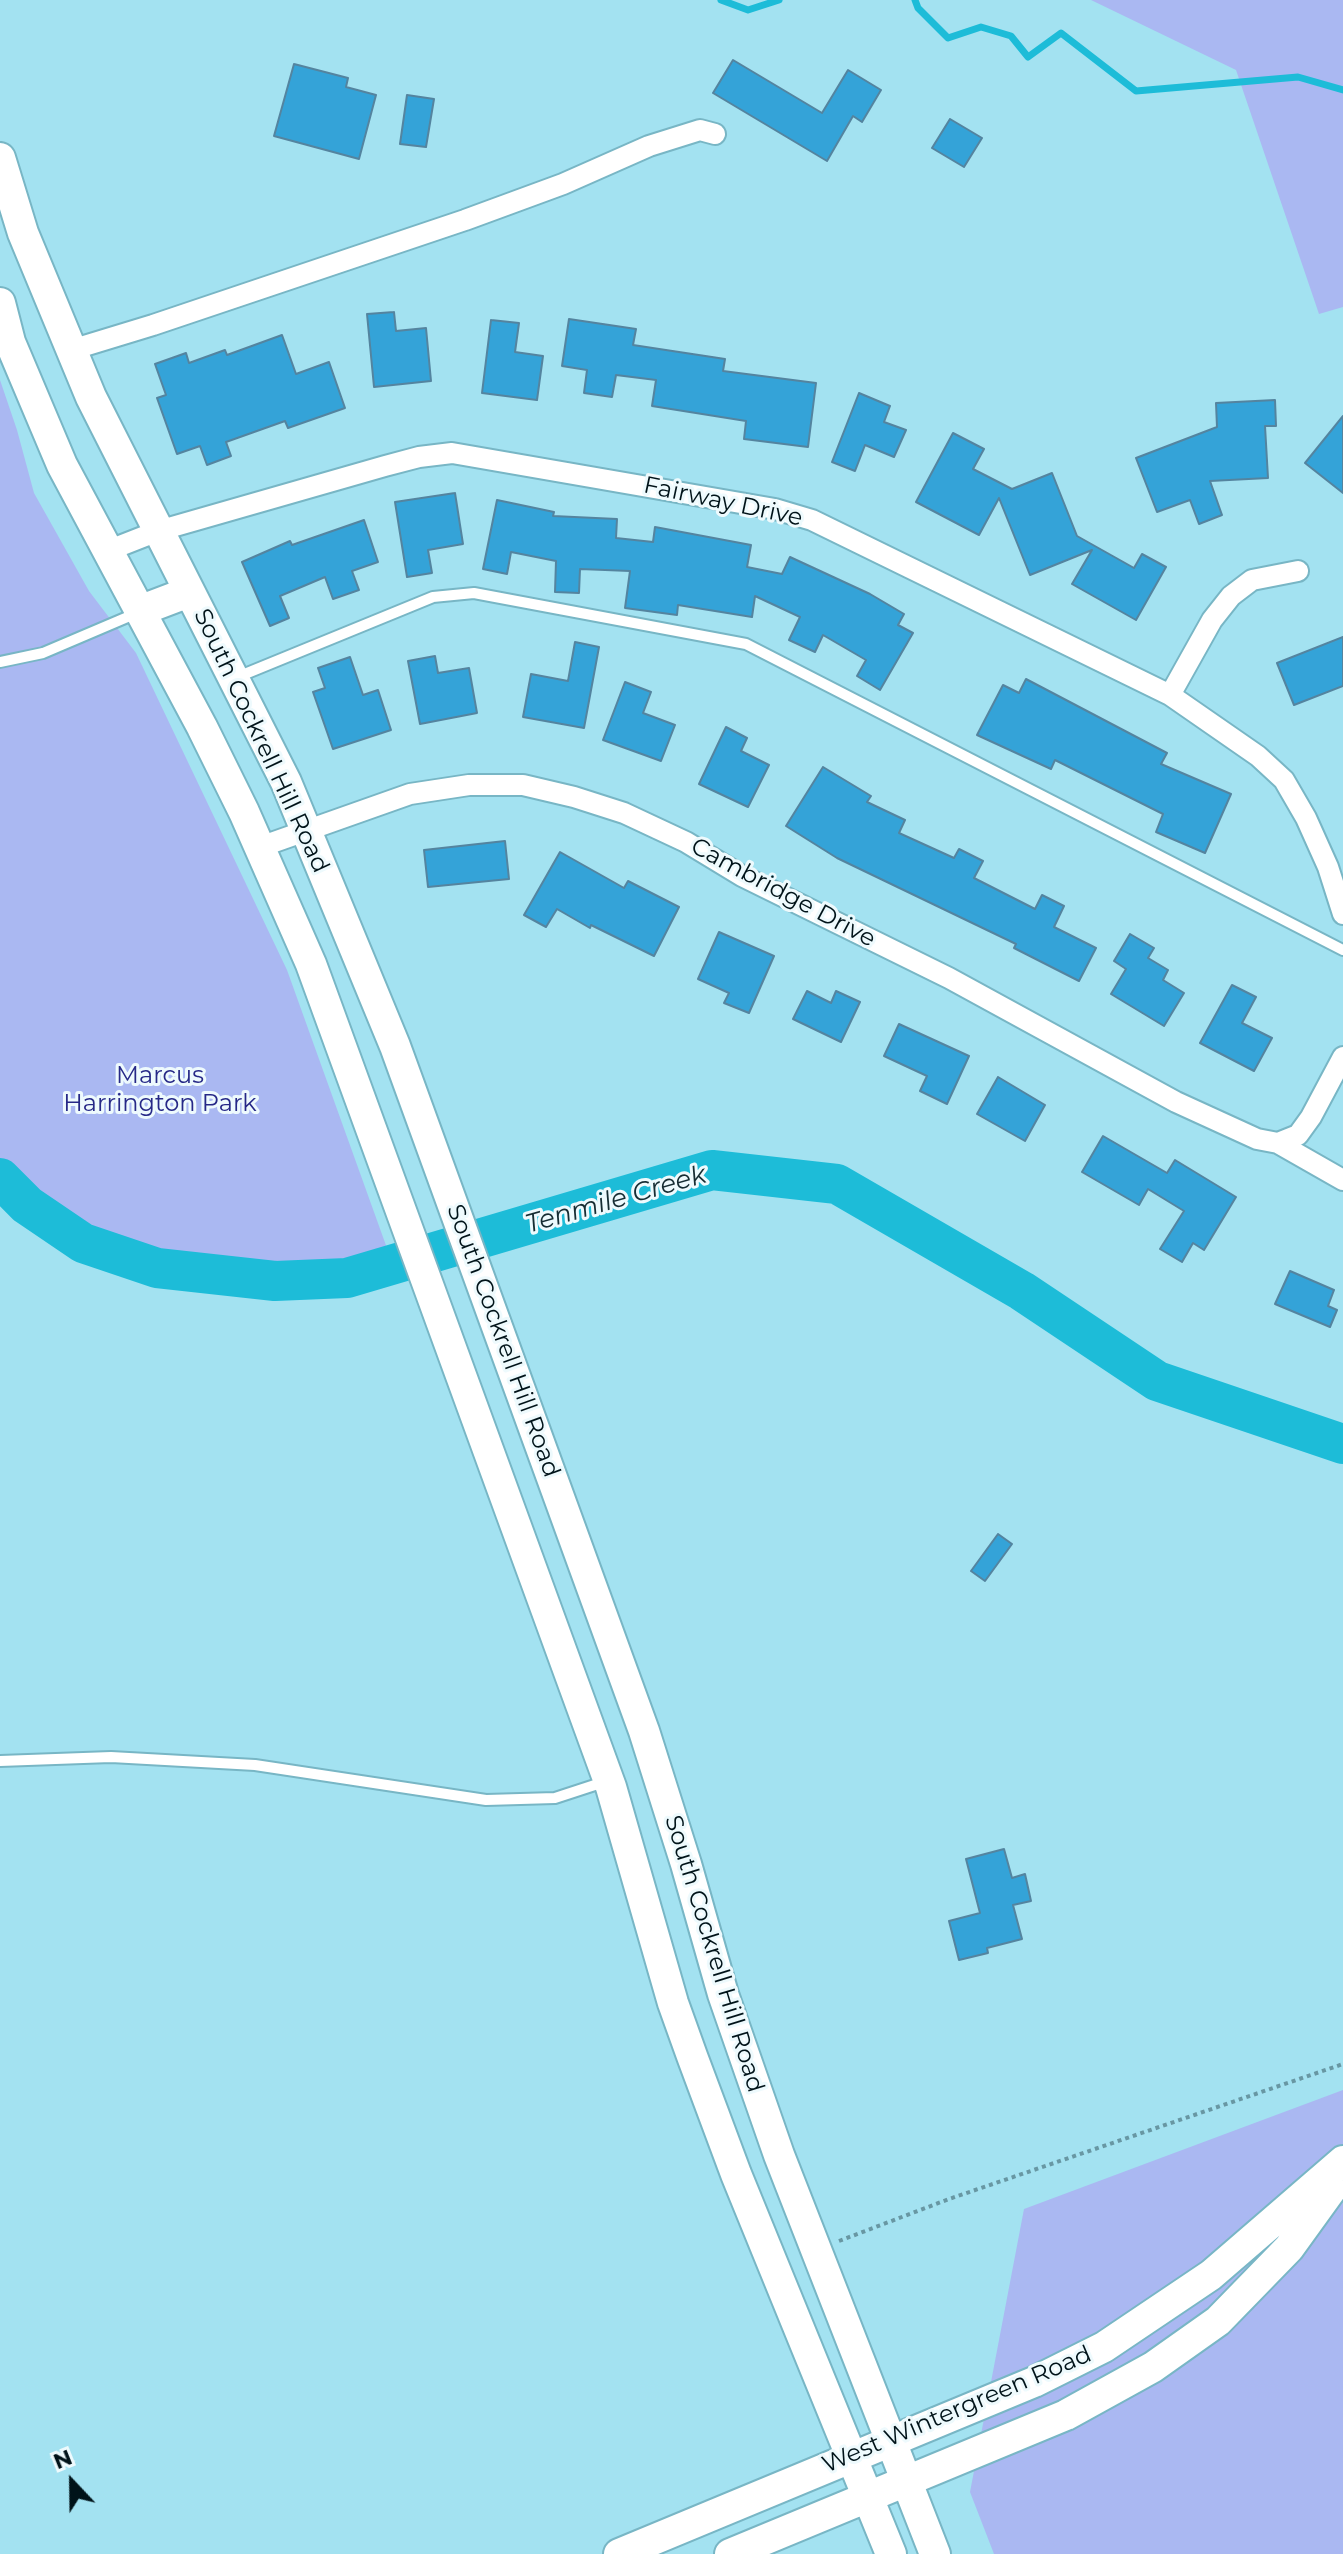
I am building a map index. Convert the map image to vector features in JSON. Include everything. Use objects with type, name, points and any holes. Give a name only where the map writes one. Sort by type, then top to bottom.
[{"type":"main road","name":"South Cockrell Hill Road","points":[[0,158],[23,233],[91,397],[286,782],[395,1046],[659,1775],[723,1994],[779,2155],[935,2554]]},
{"type":"main road","name":"South Cockrell Hill Road","points":[[0,303],[10,342],[62,465],[202,727],[260,847],[311,964],[610,1784],[673,2003],[692,2056],[736,2174],[891,2554]]},
{"type":"main road","points":[[139,611],[189,592]]},
{"type":"main road","points":[[610,1784],[659,1775]]},
{"type":"main road","name":"West Wintergreen Road","points":[[619,2554],[1034,2382],[1104,2347],[1211,2275],[1343,2161]]},
{"type":"main road","name":"West Wintergreen Road","points":[[730,2554],[1066,2415],[1153,2367],[1218,2321],[1289,2248],[1343,2172]]},
{"type":"street","points":[[71,350],[465,220],[563,184],[649,146],[700,130],[715,134]]},
{"type":"street","name":"Fairway Drive","points":[[107,551],[158,531],[419,457],[452,453],[775,509],[812,520],[1170,695],[1258,756],[1284,780],[1306,818],[1328,867],[1343,914]]},
{"type":"street","points":[[1170,695],[1212,620],[1231,596],[1252,580],[1298,571]]},
{"type":"street","name":"Cambridge Drive","points":[[260,847],[410,794],[469,785],[523,785],[574,797],[624,813],[686,842],[742,876],[949,978],[1176,1102],[1257,1139],[1278,1143],[1343,1180]]},
{"type":"street","points":[[1278,1143],[1298,1135],[1343,1057]]},
{"type":"lane","points":[[233,679],[433,597],[474,593],[746,644],[1343,950]]},
{"type":"lane","points":[[0,662],[43,653],[139,611]]},
{"type":"lane","points":[[0,1761],[111,1757],[255,1765],[486,1800],[555,1798],[610,1784]]},
{"type":"path","points":[[817,2250],[949,2199],[1343,2064]]},
{"type":"green space","points":[[1091,0],[1343,0],[1343,307],[1319,314],[1236,70]]},
{"type":"green space","name":"Marcus Harrington Park","points":[[0,380],[34,493],[89,591],[136,653],[287,970],[388,1251],[337,1265],[161,1258],[91,1237],[40,1198],[0,1161]]},
{"type":"green space","points":[[1343,2090],[1343,2554],[994,2554],[970,2492],[1024,2209]]},
{"type":"building","points":[[733,60],[822,113],[848,70],[881,90],[862,122],[853,116],[827,161],[713,93]]},
{"type":"building","points":[[294,64],[348,78],[346,87],[376,95],[359,159],[274,136]]},
{"type":"building","points":[[407,95],[434,99],[426,147],[400,144]]},
{"type":"building","points":[[950,119],[982,138],[964,167],[932,148]]},
{"type":"building","points":[[394,312],[396,331],[426,328],[431,381],[374,387],[367,314]]},
{"type":"building","points":[[569,319],[636,329],[633,345],[725,359],[723,371],[816,383],[808,447],[744,439],[746,421],[652,406],[656,380],[616,375],[612,397],[584,393],[587,370],[562,366]]},
{"type":"building","points":[[491,320],[519,323],[515,352],[543,356],[537,400],[482,393]]},
{"type":"building","points":[[282,335],[296,374],[329,362],[345,408],[288,428],[285,421],[226,442],[231,456],[207,465],[200,446],[177,454],[157,398],[166,395],[155,364],[186,353],[189,363],[225,350],[227,355]]},
{"type":"building","points":[[859,393],[890,406],[884,422],[906,430],[894,457],[865,445],[855,471],[832,462]]},
{"type":"building","points":[[1275,400],[1276,426],[1265,426],[1268,478],[1210,481],[1222,515],[1199,524],[1190,500],[1157,512],[1136,458],[1217,427],[1216,403]]},
{"type":"building","points":[[1343,416],[1343,493],[1305,463]]},
{"type":"building","points":[[953,433],[984,449],[973,469],[1012,489],[1052,473],[1077,536],[1134,568],[1142,554],[1166,567],[1136,620],[1072,584],[1092,550],[1030,575],[999,498],[979,535],[916,502]]},
{"type":"building","points":[[455,493],[463,544],[428,550],[432,573],[407,577],[395,502]]},
{"type":"building","points":[[497,500],[554,512],[553,516],[617,519],[616,538],[653,542],[655,527],[751,545],[747,567],[782,574],[790,557],[870,594],[904,614],[898,625],[913,633],[880,690],[857,676],[866,660],[823,635],[815,652],[789,640],[800,617],[755,596],[752,617],[678,605],[677,615],[625,608],[630,571],[580,569],[579,593],[555,592],[556,561],[511,552],[507,574],[483,569]]},
{"type":"building","points":[[364,520],[378,562],[352,571],[359,590],[333,599],[325,577],[280,596],[289,618],[270,626],[242,562],[290,541],[292,545]]},
{"type":"building","points":[[1343,637],[1343,686],[1294,705],[1277,663]]},
{"type":"building","points":[[575,642],[599,647],[584,728],[523,717],[531,674],[568,681]]},
{"type":"building","points":[[435,656],[438,673],[469,668],[477,713],[420,724],[408,661]]},
{"type":"building","points":[[350,657],[363,695],[378,690],[391,730],[333,749],[313,692],[325,688],[318,668]]},
{"type":"building","points":[[1026,679],[1167,753],[1161,764],[1231,794],[1205,853],[1156,832],[1163,814],[1055,760],[1051,769],[977,735],[1003,685],[1019,693]]},
{"type":"building","points":[[625,682],[651,692],[643,713],[675,725],[661,761],[603,740]]},
{"type":"building","points":[[726,727],[747,738],[741,751],[769,765],[748,807],[699,784]]},
{"type":"building","points":[[823,767],[871,796],[867,802],[905,820],[899,833],[954,858],[959,849],[983,861],[974,878],[1035,909],[1042,895],[1064,906],[1054,927],[1096,948],[1079,981],[1014,948],[1016,944],[837,858],[786,826]]},
{"type":"building","points":[[505,841],[509,879],[428,887],[424,850]]},
{"type":"building","points":[[560,852],[624,888],[628,881],[679,907],[654,956],[591,925],[590,928],[557,909],[546,927],[524,915]]},
{"type":"building","points":[[719,932],[774,956],[749,1013],[724,1003],[729,993],[698,979]]},
{"type":"building","points":[[1130,934],[1154,948],[1148,958],[1168,970],[1163,980],[1184,993],[1164,1026],[1111,994],[1126,969],[1114,961]]},
{"type":"building","points":[[1232,985],[1256,997],[1242,1023],[1272,1038],[1254,1071],[1200,1043]]},
{"type":"building","points":[[807,991],[831,1003],[836,991],[860,1002],[841,1042],[793,1019]]},
{"type":"building","points":[[899,1024],[969,1056],[947,1104],[920,1091],[927,1076],[884,1056]]},
{"type":"building","points":[[998,1077],[1045,1105],[1025,1141],[977,1114]]},
{"type":"building","points":[[1103,1136],[1167,1173],[1175,1160],[1236,1197],[1204,1250],[1193,1243],[1182,1262],[1160,1249],[1184,1211],[1148,1189],[1139,1205],[1082,1172]]},
{"type":"building","points":[[1290,1271],[1334,1290],[1328,1306],[1337,1310],[1330,1327],[1275,1304]]},
{"type":"building","points":[[998,1534],[1012,1544],[985,1581],[971,1571]]},
{"type":"building","points":[[1004,1849],[1012,1878],[1025,1874],[1031,1901],[1013,1905],[1022,1939],[987,1948],[988,1953],[959,1960],[949,1921],[980,1913],[966,1859]]},
{"type":"waterway","points":[[721,0],[748,10],[779,0]]},
{"type":"waterway","points":[[915,0],[918,8],[948,38],[981,27],[1011,36],[1028,57],[1061,33],[1136,91],[1298,77],[1343,90]]},
{"type":"waterway","name":"Tenmile Creek","points":[[0,1178],[27,1205],[83,1243],[157,1268],[275,1281],[347,1278],[712,1170],[837,1184],[1022,1291],[1157,1381],[1343,1444]]}]
